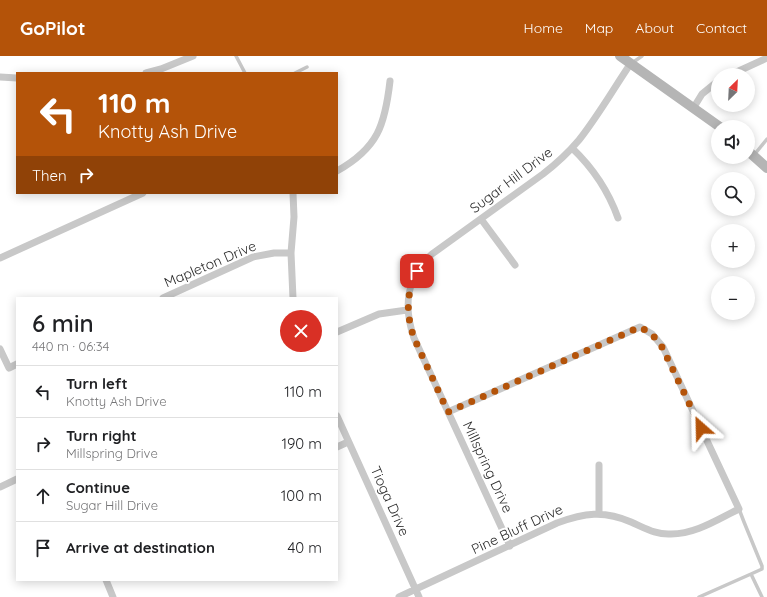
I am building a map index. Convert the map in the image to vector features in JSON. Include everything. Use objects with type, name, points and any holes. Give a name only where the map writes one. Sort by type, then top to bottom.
[{"type":"main road","points":[[620,56],[711,120]]},
{"type":"main road","points":[[755,157],[767,168]]},
{"type":"street","points":[[150,72],[193,56]]},
{"type":"street","points":[[745,68],[767,58]]},
{"type":"street","name":"Sugar Hill Drive","points":[[407,310],[411,285],[422,264],[432,254],[543,174],[572,148],[586,130],[631,63]]},
{"type":"street","points":[[0,77],[16,78]]},
{"type":"street","points":[[338,169],[364,152],[375,138],[384,118],[390,81]]},
{"type":"street","points":[[694,107],[702,94],[711,87]]},
{"type":"street","points":[[572,148],[585,160],[607,192],[618,218]]},
{"type":"street","points":[[0,258],[141,194]]},
{"type":"street","points":[[293,194],[294,217],[291,253],[293,297]]},
{"type":"street","points":[[481,219],[515,265]]},
{"type":"street","name":"Mapleton Drive","points":[[165,297],[253,257],[274,253],[291,253]]},
{"type":"street","points":[[338,332],[379,314],[407,310]]},
{"type":"street","name":"Millspring Drive","points":[[407,310],[410,327],[414,338],[510,546]]},
{"type":"street","points":[[448,412],[640,327],[652,334],[662,347],[740,509]]},
{"type":"street","points":[[0,349],[9,368],[16,364]]},
{"type":"street","name":"Tioga Drive","points":[[338,418],[419,597]]},
{"type":"street","points":[[338,447],[348,442]]},
{"type":"street","points":[[599,465],[599,514]]},
{"type":"street","points":[[0,487],[16,479]]},
{"type":"street","name":"Pine Bluff Drive","points":[[399,597],[557,523],[576,516],[599,514],[625,519],[651,531],[672,534],[686,533],[740,509]]},
{"type":"street","points":[[106,581],[113,597]]},
{"type":"lane","points":[[236,56],[244,72]]},
{"type":"lane","points":[[631,63],[642,56]]},
{"type":"lane","points":[[297,72],[307,67]]},
{"type":"lane","points":[[755,150],[767,139]]},
{"type":"lane","points":[[740,509],[762,566]]},
{"type":"lane","points":[[700,597],[762,569],[762,566],[767,564]]},
{"type":"lane","points":[[751,574],[762,597]]},
{"type":"route","points":[[417,271],[411,285],[408,300],[407,310],[410,327],[448,412],[640,327],[652,334],[662,347],[701,428]]}]
